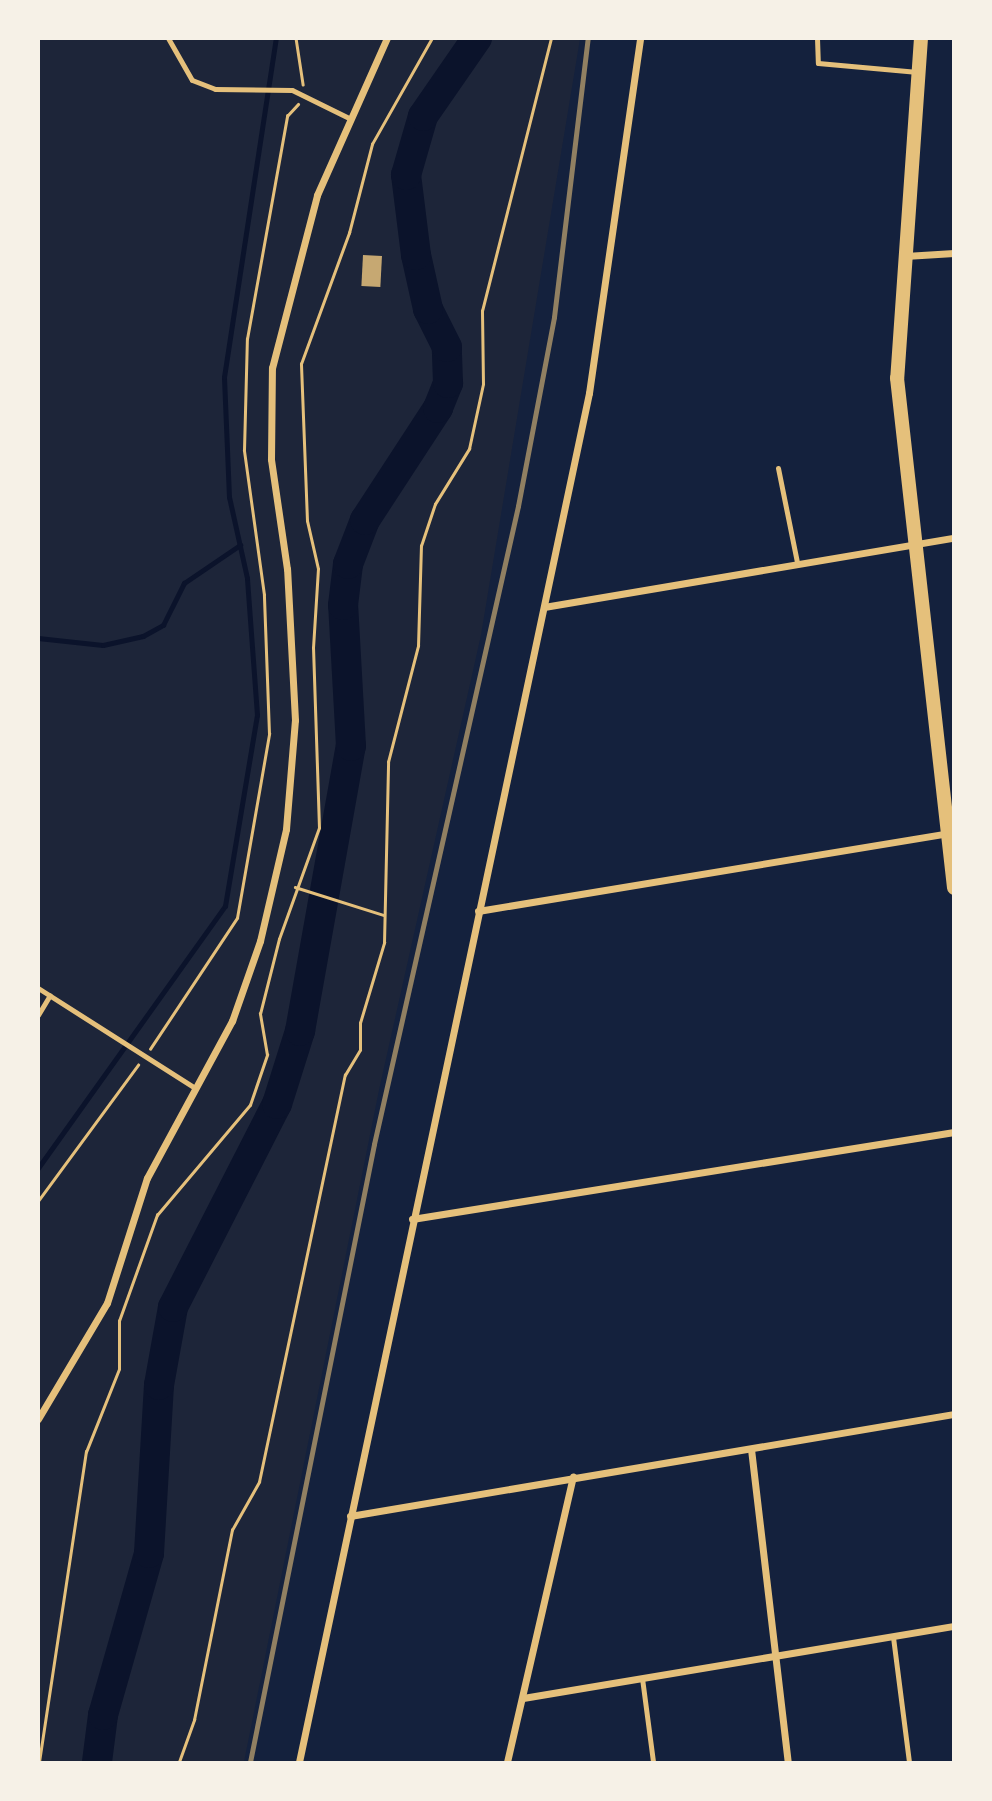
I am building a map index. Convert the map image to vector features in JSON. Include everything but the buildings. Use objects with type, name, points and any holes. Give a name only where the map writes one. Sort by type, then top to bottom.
[{"type":"main road","points":[[921,38],[902,256],[897,378],[951,833],[954,888]]},
{"type":"street","points":[[38,1419],[107,1303],[147,1178],[245,993],[286,829],[295,685],[269,394],[299,249],[349,118],[387,38]]},
{"type":"street","points":[[299,1762],[412,1219],[544,607],[604,304],[640,38]]},
{"type":"street","points":[[902,256],[954,253]]},
{"type":"street","points":[[544,607],[797,562],[954,538]]},
{"type":"street","points":[[478,911],[951,833]]},
{"type":"street","points":[[412,1219],[954,1132]]},
{"type":"street","points":[[351,1516],[954,1414]]},
{"type":"street","points":[[751,1449],[788,1762]]},
{"type":"street","points":[[507,1762],[573,1477]]},
{"type":"street","points":[[523,1698],[954,1626]]},
{"type":"street","points":[[513,1742],[514,1762]]},
{"type":"lane","points":[[168,38],[192,80],[215,89],[292,90],[349,118]]},
{"type":"lane","points":[[817,38],[818,63],[918,72]]},
{"type":"lane","points":[[778,468],[797,562]]},
{"type":"lane","points":[[38,988],[195,1088]]},
{"type":"lane","points":[[38,1015],[50,995]]},
{"type":"lane","points":[[893,1637],[909,1762]]},
{"type":"lane","points":[[642,1678],[653,1762]]},
{"type":"path","points":[[38,1201],[237,918],[268,734],[264,595],[244,450],[246,352],[287,116],[300,94],[304,62],[296,38]]},
{"type":"path","points":[[39,1762],[86,1452],[118,1369],[119,1321],[157,1215],[250,1105],[267,1055],[260,1014],[295,887],[311,862],[319,828],[313,648],[318,569],[307,521],[301,363],[372,144],[432,38]]},
{"type":"path","points":[[179,1762],[194,1720],[232,1530],[259,1482],[345,1075],[360,1050],[360,1023],[384,943],[388,762],[418,646],[421,546],[435,504],[469,449],[483,384],[482,312],[551,38]]},
{"type":"path","points":[[295,887],[384,915]]},
{"type":"shaded area","points":[[38,39],[580,39],[481,635],[379,1090],[244,1762],[39,1762]]},
{"type":"waterway","points":[[38,1168],[225,906],[257,715],[247,578],[229,497],[224,377],[276,38]]},
{"type":"waterway","points":[[97,1762],[103,1715],[149,1553],[159,1385],[173,1307],[277,1104],[300,1031],[351,746],[343,605],[348,564],[365,520],[438,408],[448,383],[447,347],[428,309],[416,255],[406,175],[423,116],[477,38]]},
{"type":"waterway","points":[[38,638],[103,645],[143,636],[163,625],[184,583],[240,545]]},
{"type":"railway","points":[[250,1762],[374,1144],[518,506],[554,317],[588,38]]}]
